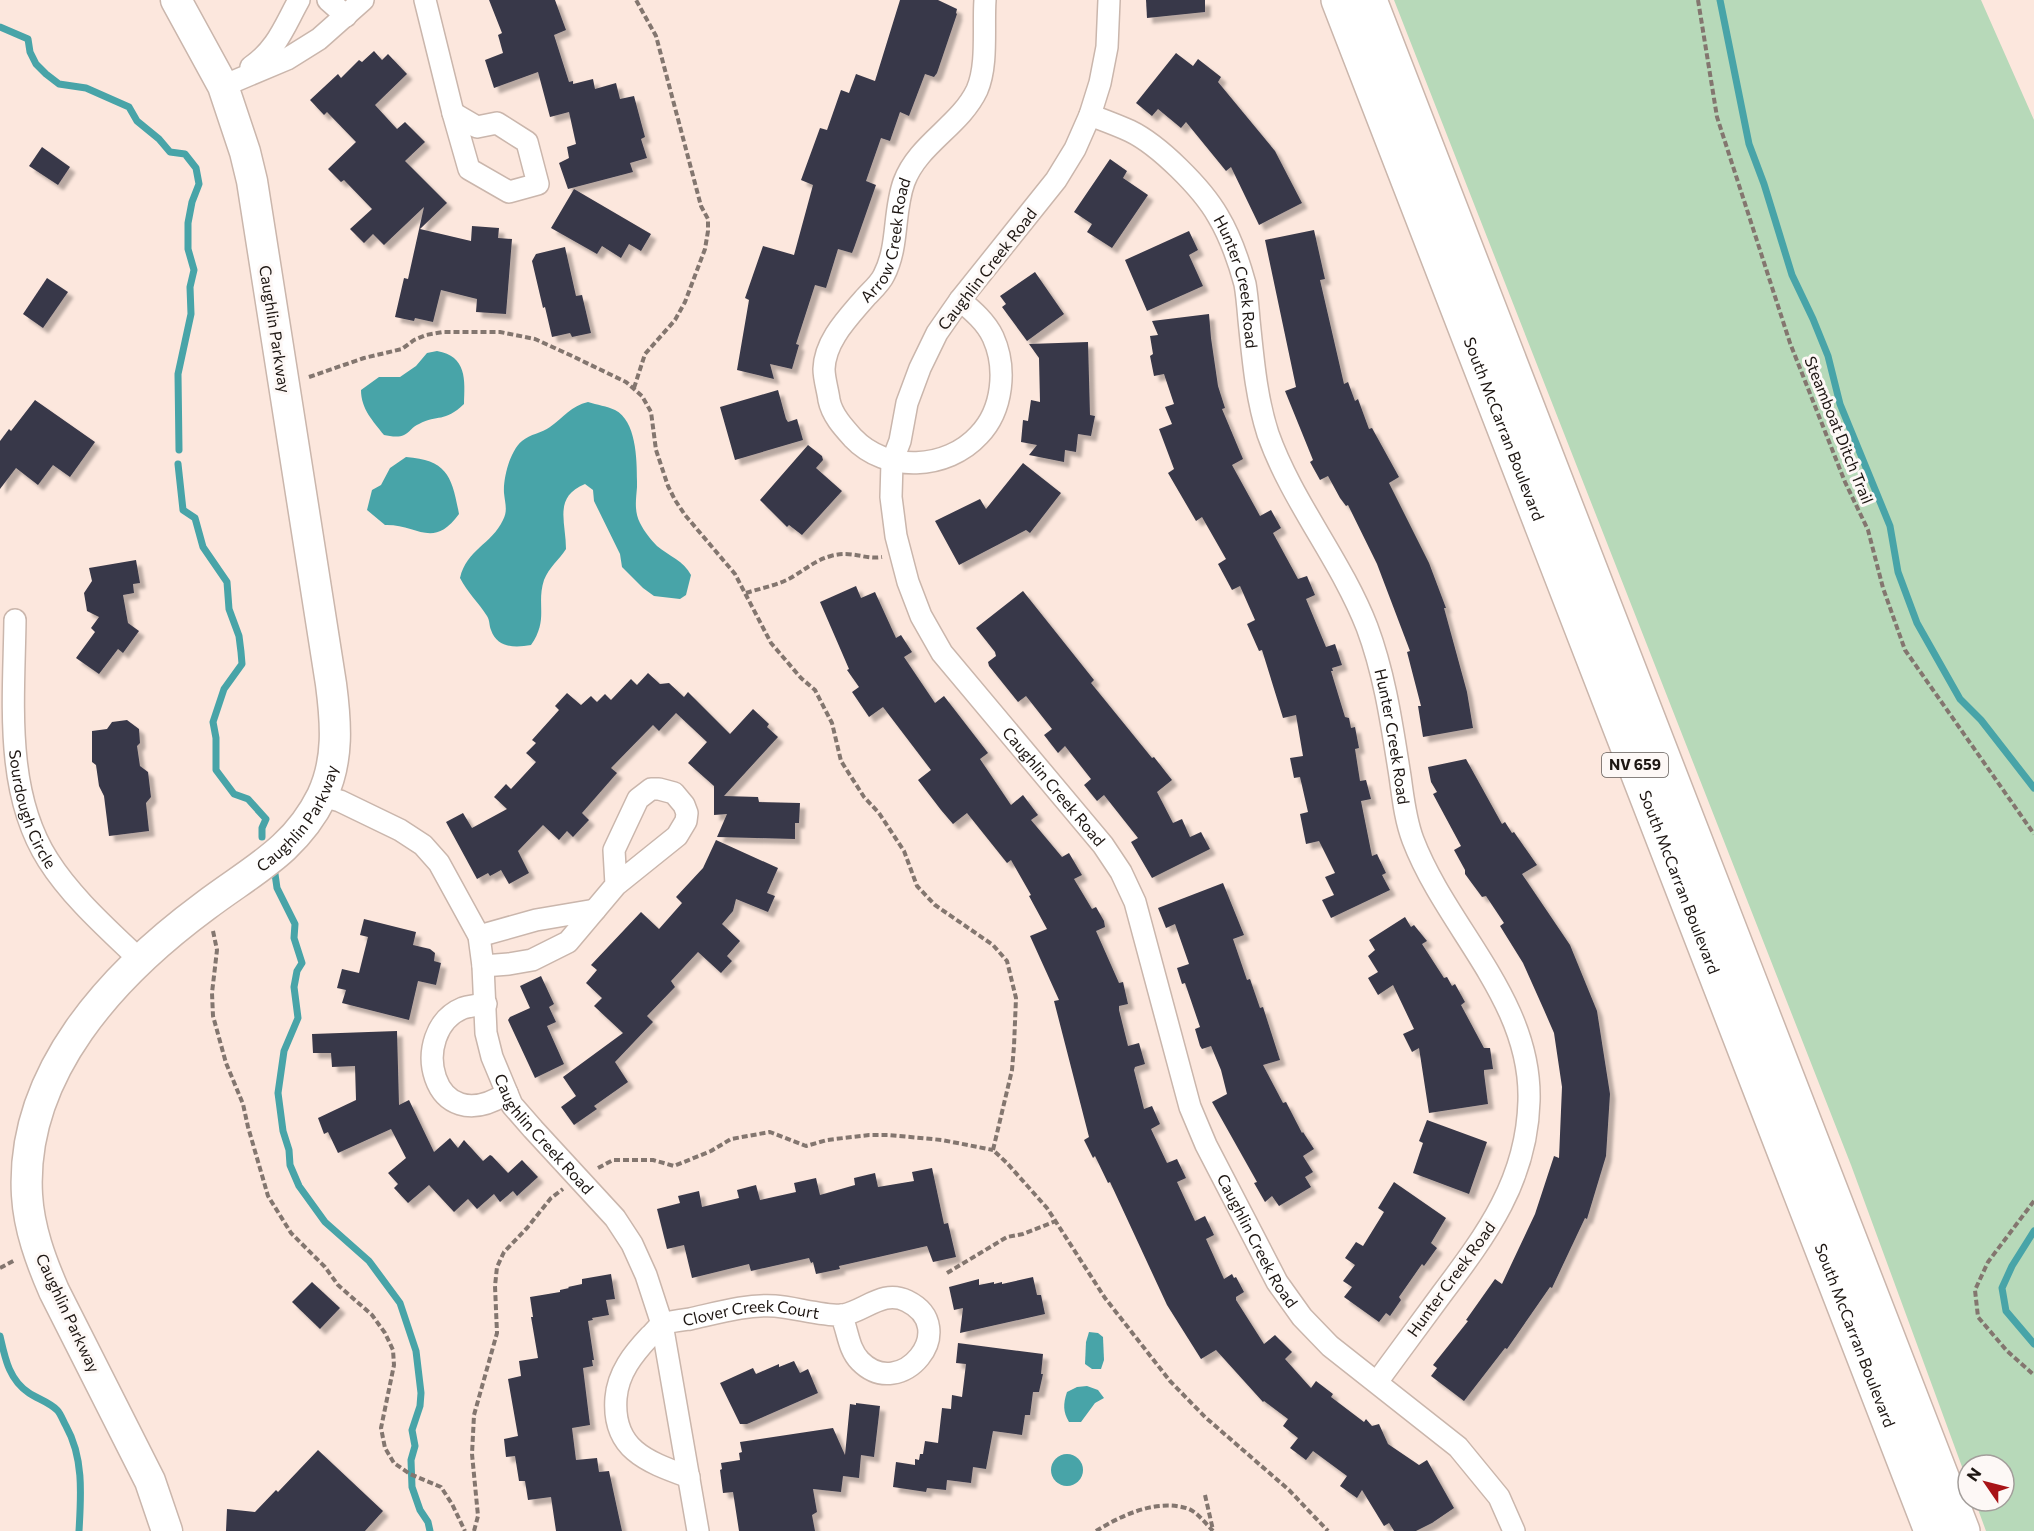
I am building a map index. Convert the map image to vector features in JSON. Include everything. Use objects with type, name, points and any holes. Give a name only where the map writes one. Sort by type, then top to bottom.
[{"type":"main road","name":"South McCarran Boulevard","points":[[1338,0],[1931,1531]]},
{"type":"main road","name":"South McCarran Boulevard","points":[[1370,0],[1964,1531]]},
{"type":"street","name":"Caughlin Parkway","points":[[166,1531],[150,1481],[47,1275],[35,1239],[27,1196],[31,1140],[46,1085],[79,1030],[107,996],[141,961],[198,911],[273,858],[304,825],[322,796],[328,780],[336,730],[259,219],[245,152],[223,86],[176,0]]},
{"type":"street","points":[[223,86],[264,58],[275,46],[299,0]]},
{"type":"street","points":[[328,0],[346,16]]},
{"type":"street","points":[[223,86],[287,59],[320,39],[363,0]]},
{"type":"street","points":[[425,0],[453,113]]},
{"type":"street","name":"Arrow Creek Road","points":[[892,462],[858,442],[843,427],[831,409],[824,370],[828,347],[844,323],[884,276],[894,246],[897,208],[904,181],[916,160],[962,111],[977,90],[983,69],[985,0]]},
{"type":"street","name":"Caughlin Creek Road","points":[[1109,0],[1107,47],[1100,83],[1090,115],[1075,149],[1056,180],[960,300],[938,333],[920,368],[907,403],[900,441],[892,462],[891,496],[896,536],[908,582],[921,616],[942,653],[1103,845],[1121,872],[1135,902],[1190,1107],[1206,1145],[1277,1282],[1302,1317],[1330,1346],[1458,1446],[1499,1497],[1514,1531]]},
{"type":"street","name":"Hunter Creek Road","points":[[1090,115],[1134,133],[1156,150],[1180,169],[1219,216],[1245,284],[1258,394],[1268,433],[1285,474],[1367,627],[1388,705],[1408,828],[1420,860],[1504,999],[1518,1028],[1527,1064],[1530,1097],[1527,1133],[1518,1167],[1504,1204],[1476,1249],[1377,1383]]},
{"type":"street","points":[[892,462],[917,463],[940,460],[960,450],[979,435],[991,418],[1002,377],[1000,356],[992,335],[980,317],[960,300]]},
{"type":"street","name":"Sourdough Circle","points":[[15,620],[14,700],[17,758],[23,803],[29,822],[48,861],[59,876],[141,961]]},
{"type":"street","name":"Caughlin Creek Road","points":[[322,796],[340,801],[390,825],[423,845],[439,863],[479,936],[486,1004],[484,1023],[488,1045],[507,1094],[522,1116],[615,1218],[632,1244],[649,1282],[662,1324],[698,1531]]},
{"type":"street","points":[[483,966],[521,962],[542,956],[568,942],[616,885]]},
{"type":"street","points":[[479,936],[536,920],[595,910]]},
{"type":"street","points":[[486,1004],[463,1008],[445,1022],[434,1044],[433,1075],[442,1093],[454,1101],[467,1105],[486,1104],[507,1094]]},
{"type":"street","name":"Clover Creek Court","points":[[662,1324],[757,1306],[775,1306],[841,1315]]},
{"type":"street","points":[[662,1324],[640,1346],[627,1363],[618,1381],[617,1420],[621,1433],[630,1447],[641,1457],[688,1476]]},
{"type":"path","points":[[633,388],[645,354],[675,320],[685,302],[705,249],[708,231],[708,219],[698,195],[656,36],[636,0]]},
{"type":"path","name":"Steamboat Ditch Trail","points":[[1698,0],[1717,117],[1790,343],[1845,482],[1868,530],[1883,588],[1905,650],[2034,834]]},
{"type":"path","points":[[309,377],[364,358],[402,350],[414,340],[426,335],[443,332],[501,332],[535,339],[633,388],[642,396],[651,412],[656,450],[668,486],[685,515],[735,574],[771,643],[801,678],[815,690],[832,723],[841,761],[864,797],[892,831],[908,859],[917,886],[935,905],[993,945],[1007,961],[1016,999],[1014,1046],[1012,1070],[993,1150]]},
{"type":"path","points":[[746,593],[789,579],[818,560],[832,556],[845,553],[873,558],[902,553]]},
{"type":"path","points":[[198,911],[213,930],[217,950],[212,993],[213,1016],[219,1041],[243,1104],[268,1196],[291,1233],[325,1267],[338,1285],[372,1315],[385,1333],[393,1350],[394,1365],[381,1428],[385,1448],[394,1463],[410,1474],[441,1487],[465,1531]]},
{"type":"path","points":[[474,1531],[478,1516],[472,1454],[474,1415],[497,1333],[495,1286],[497,1267],[504,1252],[551,1198],[579,1178],[613,1160],[653,1160],[674,1166],[711,1151],[731,1139],[770,1132],[806,1146],[827,1140],[889,1135],[942,1140],[993,1150],[1047,1208],[1105,1298],[1170,1381],[1205,1417],[1289,1490],[1328,1531]]},
{"type":"path","points":[[2034,1201],[1988,1262],[1975,1290],[1978,1317],[2007,1350],[2034,1375]]},
{"type":"path","points":[[947,1273],[1007,1237],[1023,1234],[1056,1221]]},
{"type":"path","points":[[0,1268],[21,1257]]},
{"type":"path","points":[[1205,1495],[1213,1531]]},
{"type":"path","points":[[1096,1531],[1151,1506],[1189,1509],[1213,1531]]},
{"type":"green space","points":[[1394,0],[1981,0],[2034,120],[2034,1531],[1986,1531],[1979,1513],[2016,1513],[2016,1453],[1957,1453],[1851,1165]]},
{"type":"water","points":[[437,351],[454,358],[459,364],[464,378],[464,404],[451,414],[417,425],[404,435],[397,437],[384,435],[365,409],[361,390],[379,377],[400,377],[416,366],[427,353]]},
{"type":"water","points":[[588,402],[615,410],[628,424],[635,445],[638,519],[657,546],[688,570],[691,575],[686,595],[680,599],[654,596],[622,567],[620,554],[594,501],[593,490],[585,484],[575,489],[565,503],[566,549],[544,580],[540,627],[536,636],[531,645],[507,645],[494,636],[487,616],[460,578],[463,568],[474,553],[492,536],[505,517],[505,480],[508,465],[518,445],[550,427],[572,409]]},
{"type":"water","points":[[406,457],[439,466],[450,480],[459,514],[450,525],[441,531],[424,533],[385,525],[367,510],[372,490],[381,485],[390,468]]},
{"type":"water","points":[[1089,1332],[1098,1333],[1103,1337],[1104,1360],[1101,1369],[1092,1369],[1085,1364]]},
{"type":"water","points":[[1087,1386],[1098,1390],[1104,1398],[1095,1403],[1081,1422],[1069,1422],[1064,1408],[1067,1392],[1077,1387]]},
{"type":"water","points":[[1067,1454],[1078,1459],[1083,1470],[1078,1481],[1067,1486],[1056,1481],[1051,1470],[1056,1459]]},
{"type":"building","points":[[489,0],[555,0],[566,30],[554,35],[569,82],[573,81],[573,84],[593,79],[595,89],[616,83],[620,99],[634,96],[645,137],[641,139],[647,158],[630,163],[633,172],[568,189],[559,163],[569,158],[567,147],[576,144],[569,112],[550,117],[538,72],[494,88],[485,60],[503,53],[498,35],[502,33]]},
{"type":"building","points":[[900,0],[938,0],[957,9],[937,73],[934,77],[925,74],[909,116],[900,112],[890,141],[881,138],[866,181],[876,185],[854,248],[852,253],[838,249],[826,288],[815,285],[796,344],[799,345],[792,369],[770,364],[774,379],[737,370],[749,300],[745,298],[763,246],[794,255],[813,185],[801,180],[820,128],[827,130],[841,90],[849,93],[856,74],[875,81]]},
{"type":"building","points":[[1146,0],[1205,0],[1205,12],[1147,18]]},
{"type":"building","points":[[374,51],[382,60],[388,54],[407,74],[375,105],[397,129],[405,122],[425,142],[405,161],[447,203],[420,229],[471,241],[472,226],[499,228],[498,238],[512,239],[506,314],[476,312],[477,299],[441,290],[433,322],[395,317],[404,278],[408,279],[424,207],[384,245],[373,234],[364,243],[350,229],[372,209],[344,180],[341,182],[328,169],[356,142],[327,112],[324,115],[310,100],[338,74],[341,78],[359,60],[362,62]]},
{"type":"building","points":[[1176,53],[1193,66],[1198,59],[1221,77],[1218,82],[1275,151],[1302,203],[1259,225],[1231,167],[1226,171],[1186,122],[1181,128],[1158,109],[1152,116],[1136,103]]},
{"type":"building","points":[[42,147],[70,167],[58,185],[29,166]]},
{"type":"building","points":[[1110,159],[1127,171],[1123,178],[1148,195],[1112,248],[1087,232],[1092,224],[1074,212]]},
{"type":"building","points":[[574,189],[651,234],[641,251],[629,244],[621,258],[602,246],[597,254],[551,228]]},
{"type":"building","points":[[1314,230],[1325,279],[1320,280],[1344,384],[1348,382],[1355,401],[1358,399],[1369,429],[1372,428],[1399,477],[1389,483],[1429,563],[1446,608],[1444,608],[1467,692],[1473,728],[1423,737],[1418,706],[1421,706],[1407,652],[1410,651],[1377,564],[1348,505],[1346,506],[1340,498],[1328,476],[1320,480],[1310,462],[1313,460],[1285,391],[1296,387],[1265,240]]},
{"type":"building","points":[[1189,231],[1198,250],[1189,255],[1203,286],[1147,311],[1125,260]]},
{"type":"building","points":[[565,247],[576,296],[582,295],[591,333],[572,337],[570,333],[552,337],[532,261],[536,254]]},
{"type":"building","points":[[1035,272],[1064,314],[1027,341],[1002,307],[1006,304],[1000,296]]},
{"type":"building","points":[[47,278],[68,292],[43,328],[23,314]]},
{"type":"building","points":[[1209,314],[1218,386],[1225,408],[1222,409],[1243,459],[1232,465],[1260,516],[1271,510],[1281,528],[1273,533],[1298,579],[1307,576],[1315,595],[1306,599],[1326,647],[1335,644],[1342,665],[1332,668],[1333,671],[1331,671],[1345,717],[1349,718],[1351,728],[1355,727],[1359,748],[1355,749],[1360,781],[1366,780],[1371,799],[1361,801],[1372,856],[1377,854],[1386,873],[1382,875],[1390,890],[1331,918],[1322,900],[1334,895],[1325,877],[1335,873],[1319,841],[1306,844],[1300,814],[1308,812],[1300,777],[1294,778],[1290,758],[1303,756],[1296,715],[1283,718],[1262,650],[1259,651],[1247,624],[1255,620],[1240,586],[1232,590],[1218,564],[1226,559],[1202,517],[1196,521],[1168,473],[1174,469],[1159,429],[1172,424],[1165,407],[1174,404],[1164,374],[1154,376],[1150,356],[1153,354],[1150,336],[1158,335],[1152,321]]},
{"type":"building","points":[[1088,342],[1090,415],[1095,416],[1091,436],[1078,434],[1076,452],[1065,450],[1064,462],[1029,455],[1037,445],[1021,442],[1023,420],[1028,421],[1031,400],[1040,402],[1039,358],[1029,344]]},
{"type":"building","points":[[778,390],[786,419],[788,422],[797,419],[803,440],[735,460],[720,407]]},
{"type":"building","points":[[35,400],[95,442],[70,477],[53,465],[38,485],[16,468],[0,489],[0,441],[9,429],[11,431]]},
{"type":"building","points":[[808,445],[822,456],[823,460],[816,468],[842,491],[802,535],[789,525],[787,527],[760,500]]},
{"type":"building","points":[[1023,463],[1061,493],[1030,533],[1026,530],[959,565],[935,521],[980,499],[986,509]]},
{"type":"building","points":[[136,560],[140,583],[133,584],[134,593],[123,595],[128,623],[139,631],[123,653],[118,649],[99,674],[76,658],[95,632],[91,628],[99,617],[87,611],[84,593],[92,581],[89,568]]},
{"type":"building","points":[[856,586],[861,598],[875,592],[896,638],[901,635],[912,652],[904,657],[935,703],[944,696],[988,753],[980,759],[1011,805],[1023,795],[1038,815],[1031,820],[1062,857],[1069,853],[1082,875],[1074,879],[1092,909],[1096,907],[1104,921],[1105,927],[1096,931],[1119,983],[1123,982],[1128,1004],[1119,1006],[1119,1010],[1128,1046],[1139,1043],[1145,1064],[1135,1067],[1134,1070],[1144,1109],[1152,1106],[1160,1124],[1151,1129],[1167,1163],[1177,1159],[1186,1178],[1177,1182],[1195,1221],[1205,1216],[1214,1235],[1206,1239],[1224,1279],[1232,1274],[1244,1292],[1236,1297],[1236,1300],[1264,1344],[1275,1335],[1292,1352],[1285,1359],[1311,1388],[1316,1381],[1333,1394],[1331,1397],[1364,1422],[1366,1419],[1372,1426],[1379,1424],[1388,1444],[1419,1465],[1427,1460],[1454,1508],[1432,1523],[1416,1531],[1394,1531],[1389,1523],[1384,1526],[1362,1490],[1357,1498],[1340,1486],[1347,1476],[1313,1451],[1306,1460],[1290,1448],[1298,1438],[1283,1426],[1288,1419],[1263,1402],[1216,1350],[1201,1359],[1167,1305],[1110,1182],[1108,1183],[1095,1156],[1093,1158],[1084,1140],[1089,1137],[1054,1001],[1059,1000],[1030,936],[1047,929],[1029,896],[1031,895],[1011,860],[1007,863],[967,813],[953,824],[941,810],[918,780],[931,770],[883,707],[869,717],[852,692],[859,687],[847,670],[849,669],[820,602]]},
{"type":"building","points":[[1023,591],[1094,680],[1091,683],[1172,780],[1157,792],[1173,823],[1182,819],[1190,837],[1201,832],[1210,849],[1152,878],[1131,842],[1138,838],[1104,795],[1097,801],[1084,785],[1091,779],[1065,746],[1058,753],[1044,735],[1052,729],[1026,696],[1018,702],[989,666],[988,662],[996,656],[995,652],[976,628]]},
{"type":"building","points":[[648,673],[660,684],[669,683],[684,697],[688,692],[730,734],[753,709],[769,724],[767,727],[778,737],[724,796],[758,797],[759,802],[800,803],[799,823],[795,823],[795,839],[717,837],[727,814],[714,815],[714,786],[688,763],[707,742],[676,713],[659,731],[653,725],[611,768],[617,773],[582,813],[589,820],[573,837],[567,831],[559,840],[543,825],[518,851],[529,873],[509,884],[501,870],[477,879],[446,822],[463,813],[472,828],[507,809],[494,797],[506,784],[511,789],[536,762],[526,753],[536,743],[532,740],[559,710],[555,706],[567,693],[581,705],[591,696],[597,702],[605,694],[611,700],[631,679],[637,685]]},
{"type":"building","points":[[127,720],[139,729],[140,743],[137,746],[140,766],[148,772],[151,797],[146,803],[149,831],[109,836],[104,796],[99,786],[96,765],[92,762],[92,731],[107,729],[112,722]]},
{"type":"building","points":[[1466,759],[1502,824],[1505,822],[1512,833],[1514,832],[1537,865],[1522,874],[1570,945],[1597,1011],[1610,1094],[1606,1156],[1587,1219],[1585,1218],[1552,1288],[1550,1287],[1507,1349],[1505,1348],[1464,1401],[1431,1376],[1437,1368],[1433,1365],[1468,1321],[1466,1320],[1495,1279],[1502,1284],[1535,1214],[1554,1156],[1559,1158],[1562,1087],[1554,1033],[1544,1010],[1523,963],[1500,926],[1504,923],[1486,896],[1482,897],[1465,874],[1454,850],[1461,846],[1433,794],[1437,792],[1431,782],[1428,767]]},
{"type":"building","points":[[716,840],[778,868],[767,893],[775,896],[768,912],[736,899],[733,911],[722,924],[740,941],[727,956],[732,961],[721,973],[698,952],[671,981],[675,987],[647,1016],[653,1022],[615,1062],[628,1082],[594,1106],[597,1109],[574,1125],[561,1107],[576,1096],[563,1077],[623,1033],[594,1006],[602,998],[586,983],[597,970],[591,965],[641,912],[659,929],[682,903],[676,897],[703,868]]},
{"type":"building","points":[[1223,883],[1244,935],[1233,939],[1247,980],[1250,979],[1260,1008],[1263,1007],[1280,1060],[1263,1065],[1283,1103],[1286,1102],[1302,1133],[1314,1149],[1303,1156],[1313,1172],[1305,1177],[1311,1187],[1279,1206],[1272,1196],[1265,1202],[1254,1183],[1257,1182],[1212,1102],[1227,1094],[1221,1070],[1211,1046],[1202,1049],[1200,1046],[1195,1029],[1200,1027],[1185,983],[1182,984],[1177,968],[1189,964],[1175,924],[1166,928],[1158,908]]},
{"type":"building","points":[[1405,917],[1411,927],[1414,925],[1427,941],[1422,944],[1444,978],[1447,977],[1452,986],[1455,984],[1465,1002],[1461,1005],[1484,1048],[1490,1048],[1493,1069],[1484,1070],[1488,1104],[1429,1113],[1419,1048],[1412,1052],[1403,1034],[1414,1029],[1393,985],[1378,995],[1368,978],[1378,972],[1368,956],[1375,950],[1369,940]]},
{"type":"building","points":[[364,919],[416,932],[413,945],[430,949],[435,953],[434,961],[441,963],[436,985],[418,981],[409,1020],[342,1003],[346,990],[337,988],[342,969],[359,973],[368,937],[360,935]]},
{"type":"building","points":[[541,976],[554,1004],[549,1007],[556,1022],[547,1026],[564,1064],[535,1078],[508,1020],[530,1008],[520,986]]},
{"type":"building","points":[[397,1031],[399,1105],[409,1100],[434,1152],[450,1138],[458,1148],[464,1140],[483,1161],[490,1155],[492,1156],[508,1173],[522,1160],[538,1177],[517,1196],[513,1191],[500,1202],[494,1194],[477,1209],[468,1199],[454,1212],[429,1185],[408,1203],[394,1188],[398,1184],[388,1173],[406,1158],[391,1129],[338,1153],[328,1132],[324,1134],[318,1118],[356,1100],[355,1066],[332,1067],[331,1053],[313,1053],[312,1034]]},
{"type":"building","points":[[1427,1120],[1487,1142],[1469,1194],[1413,1173],[1423,1143],[1419,1141]]},
{"type":"building","points":[[932,1168],[944,1224],[948,1223],[956,1257],[933,1262],[927,1246],[839,1266],[840,1269],[816,1274],[813,1262],[811,1263],[809,1258],[751,1271],[749,1264],[692,1278],[684,1245],[667,1249],[657,1209],[680,1203],[678,1196],[699,1191],[702,1207],[739,1198],[737,1190],[756,1185],[760,1200],[796,1192],[794,1183],[816,1178],[820,1195],[855,1185],[854,1178],[875,1173],[878,1187],[914,1181],[912,1172]]},
{"type":"building","points":[[1394,1182],[1446,1218],[1431,1243],[1437,1248],[1424,1266],[1422,1264],[1399,1297],[1401,1300],[1390,1316],[1386,1313],[1379,1322],[1344,1297],[1352,1287],[1343,1281],[1355,1265],[1345,1258],[1356,1242],[1363,1246],[1384,1212],[1378,1208]]},
{"type":"building","points":[[611,1274],[615,1299],[606,1300],[609,1315],[588,1321],[594,1360],[592,1360],[593,1366],[583,1368],[590,1425],[572,1428],[576,1460],[597,1458],[599,1472],[609,1471],[622,1531],[556,1531],[551,1497],[528,1500],[525,1481],[519,1481],[515,1456],[506,1457],[504,1439],[518,1436],[508,1379],[521,1376],[519,1361],[538,1358],[530,1297],[560,1292],[568,1287],[582,1284],[582,1279]]},
{"type":"building","points":[[1033,1277],[1037,1295],[1041,1295],[1045,1314],[960,1333],[963,1308],[954,1310],[949,1287],[979,1279],[979,1285],[994,1282],[994,1284],[1002,1282],[1002,1284]]},
{"type":"building","points":[[312,1282],[340,1308],[320,1329],[292,1302]]},
{"type":"building","points":[[958,1343],[1043,1354],[1041,1374],[1043,1374],[1039,1392],[1033,1392],[1030,1415],[1025,1415],[1022,1435],[993,1431],[986,1469],[973,1467],[971,1483],[947,1480],[946,1490],[927,1488],[926,1492],[893,1487],[896,1462],[915,1465],[915,1459],[919,1460],[920,1454],[923,1454],[925,1441],[938,1443],[942,1408],[951,1409],[952,1395],[962,1397],[966,1364],[956,1363]]},
{"type":"building","points":[[794,1361],[800,1373],[808,1369],[818,1393],[747,1424],[740,1424],[720,1383],[753,1368],[756,1374],[779,1364],[779,1367]]},
{"type":"building","points":[[856,1403],[880,1406],[874,1457],[861,1455],[859,1478],[843,1476],[841,1492],[813,1489],[817,1512],[812,1515],[815,1531],[739,1531],[733,1492],[723,1493],[720,1470],[722,1469],[721,1463],[740,1460],[739,1453],[742,1452],[740,1442],[833,1428],[845,1455],[850,1404],[856,1405]]},
{"type":"building","points":[[318,1450],[383,1511],[365,1531],[226,1531],[227,1509],[255,1512],[276,1490],[278,1492]]},
{"type":"waterway","points":[[1720,0],[1749,144],[1792,275],[1828,356],[1840,404],[1890,526],[1898,572],[1917,623],[1960,699],[1981,720],[2034,788]]},
{"type":"waterway","points":[[0,27],[28,39],[30,52],[36,64],[59,84],[86,88],[129,107],[137,121],[159,139],[170,152],[185,154],[196,168],[199,184],[192,202],[188,223],[188,249],[194,270],[190,287],[191,314],[178,374],[179,450]]},
{"type":"waterway","points":[[178,464],[183,510],[195,518],[203,547],[227,582],[229,609],[239,636],[241,652],[242,664],[224,689],[213,722],[216,738],[216,770],[234,794],[248,799],[266,819],[262,828],[262,837]]},
{"type":"waterway","points":[[274,867],[277,888],[295,924],[294,938],[302,963],[297,971],[294,987],[298,1018],[284,1051],[278,1093],[290,1165],[299,1186],[325,1222],[369,1261],[400,1303],[416,1351],[421,1393],[420,1406],[412,1430],[415,1446],[411,1460],[412,1487],[430,1531]]},
{"type":"waterway","points":[[2034,1231],[2012,1266],[2002,1288],[2006,1311],[2034,1344]]},
{"type":"waterway","points":[[0,1336],[12,1375],[22,1388],[57,1410],[72,1438],[80,1477],[79,1531]]}]
